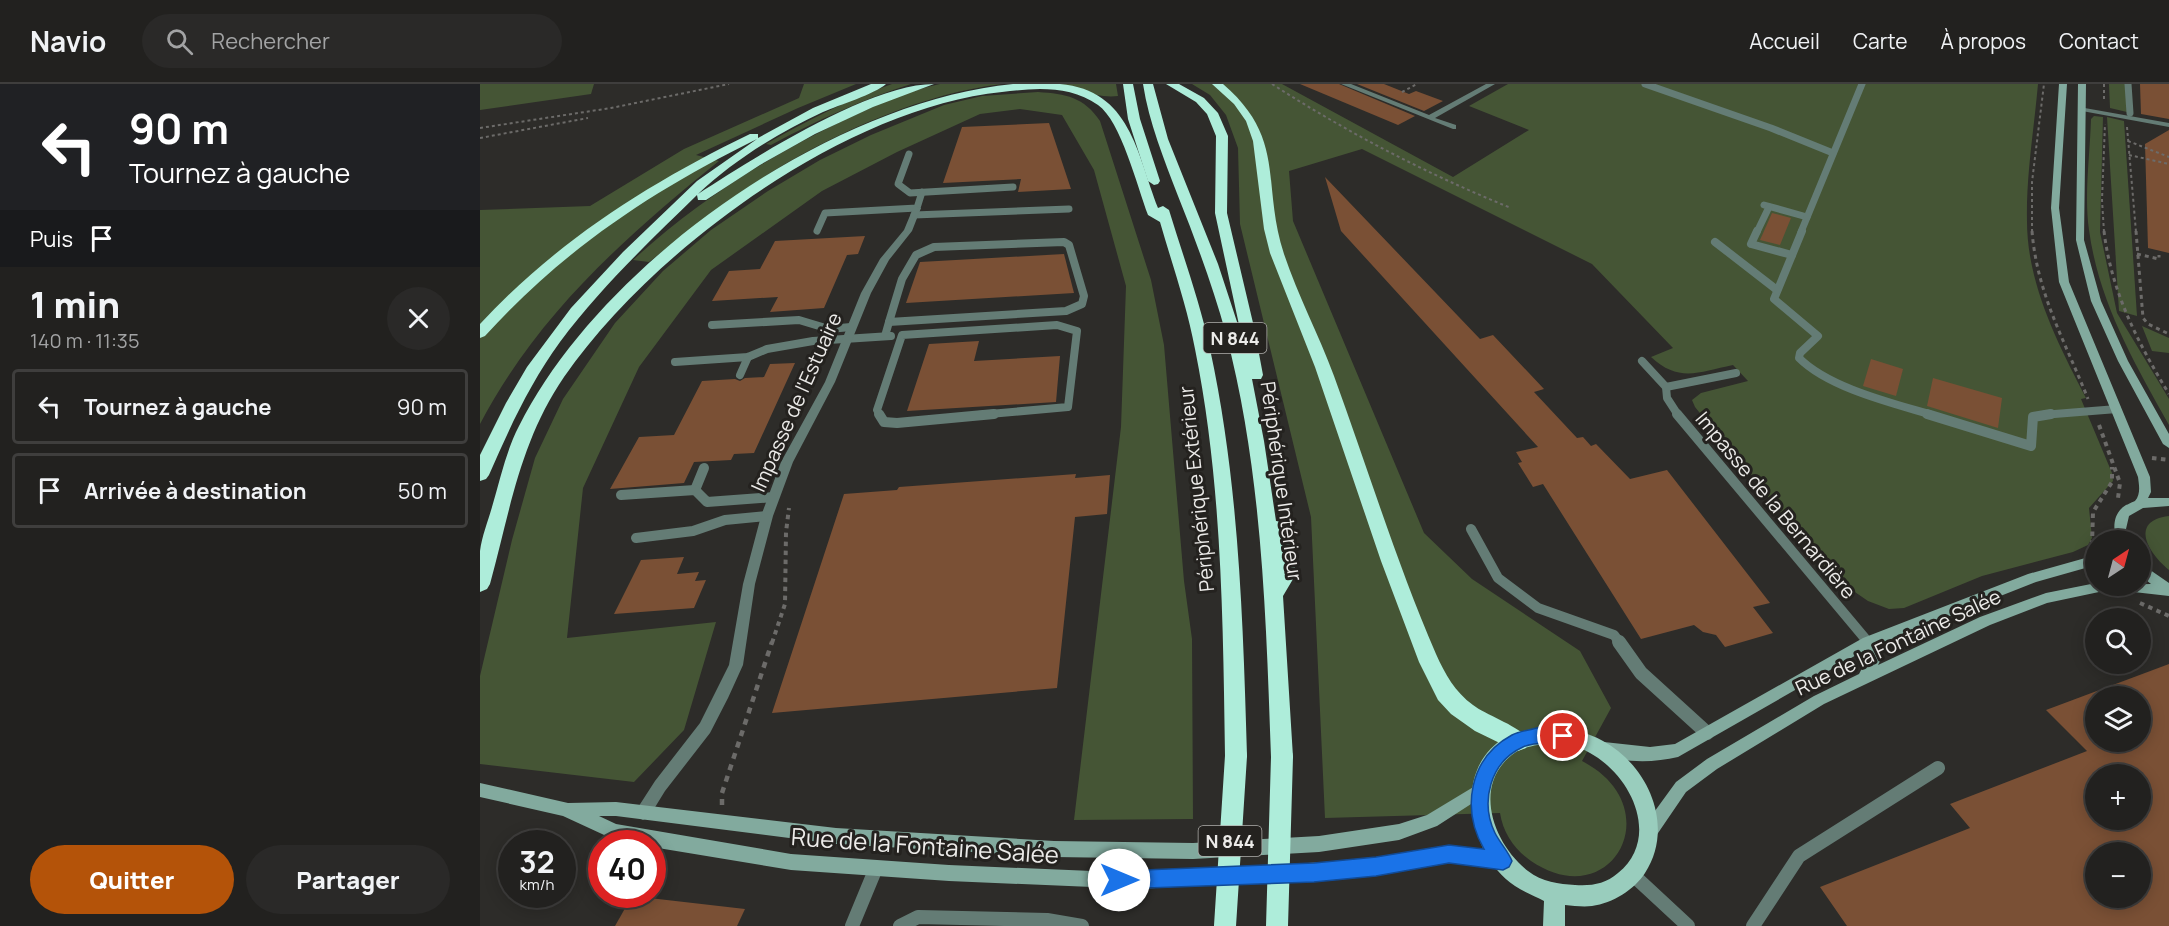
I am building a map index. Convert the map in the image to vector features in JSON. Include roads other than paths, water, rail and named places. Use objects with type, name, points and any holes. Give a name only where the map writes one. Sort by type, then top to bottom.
[{"type":"highway","points":[[480,333],[536,277],[584,237],[632,203],[687,169],[731,147],[849,95],[881,84]]},
{"type":"highway","points":[[656,228],[733,176],[785,145],[852,112],[929,84]]},
{"type":"highway","name":"Périphérique Extérieur","points":[[1128,84],[1134,119],[1184,275],[1201,340],[1223,481],[1233,603],[1236,756],[1225,926]]},
{"type":"highway","name":"Périphérique Intérieur","points":[[1148,84],[1166,150],[1218,280],[1234,336],[1260,468],[1274,595],[1282,757],[1277,926]]},
{"type":"highway","points":[[1171,84],[1194,95],[1207,106],[1222,136],[1221,213],[1247,327],[1286,574],[1274,595]]},
{"type":"highway","points":[[1217,84],[1248,113],[1260,138],[1264,157],[1265,201],[1277,252],[1328,380],[1393,571],[1430,663],[1452,701],[1482,723],[1518,741]]},
{"type":"highway","points":[[480,584],[520,441],[550,386],[585,338],[631,287],[706,221],[752,190],[828,146],[911,110],[970,91],[1028,85],[1069,89],[1094,97],[1113,111],[1119,120],[1154,215],[1166,220]]},
{"type":"highway","points":[[480,476],[499,429],[542,356],[606,275],[716,172],[779,131],[849,95]]},
{"type":"main road","points":[[1551,735],[1574,738],[1597,747],[1624,769],[1638,788],[1647,809],[1650,831],[1646,851],[1632,874],[1621,884],[1602,894],[1579,897],[1555,894],[1521,878],[1503,861],[1484,830],[1479,809],[1480,790],[1490,764],[1503,750],[1518,741],[1551,735]]},
{"type":"main road","points":[[1554,926],[1555,894]]},
{"type":"street","points":[[1345,84],[1453,127]]},
{"type":"street","points":[[1429,118],[1491,84]]},
{"type":"street","points":[[2063,84],[2055,208],[2064,282],[2144,477],[2145,492],[2139,504]]},
{"type":"street","points":[[2082,84],[2080,240],[2096,301],[2123,362],[2169,444]]},
{"type":"street","points":[[2082,109],[2169,125]]},
{"type":"street","name":"Impasse de l'Estuaire","points":[[644,812],[660,786],[705,728],[736,665],[749,584],[767,516],[787,462],[830,382],[849,333],[885,259],[908,231],[916,212]]},
{"type":"street","points":[[2119,530],[2121,519],[2128,510],[2139,504],[2169,502]]},
{"type":"street","name":"Rue de la Fontaine Salée","points":[[1597,747],[1642,756],[1678,750],[1868,642],[2085,557]]},
{"type":"street","points":[[2151,577],[2169,591]]},
{"type":"street","name":"Rue de la Fontaine Salée","points":[[1650,831],[1681,787],[1712,764],[1819,700],[1866,676],[1985,621],[2046,598],[2099,587],[2125,586],[2169,591]]},
{"type":"street","points":[[1866,676],[1875,657],[1868,642]]},
{"type":"street","name":"Rue de la Fontaine Salée","points":[[480,790],[566,809],[616,809],[836,836],[1054,849],[1193,851],[1319,844],[1399,832],[1431,821],[1480,790]]},
{"type":"street","name":"Rue de la Fontaine Salée","points":[[566,809],[615,832],[700,848],[791,861],[876,868],[1138,880],[1376,867],[1449,854],[1503,861]]},
{"type":"lane","points":[[1645,84],[1771,128],[1833,153]]},
{"type":"lane","points":[[1862,84],[1774,299],[1818,336],[1800,353],[1799,358],[1807,366],[1862,394],[2031,446],[2033,417],[2056,413],[2117,410]]},
{"type":"lane","points":[[2128,84],[2128,116]]},
{"type":"lane","points":[[909,154],[898,184],[910,193],[1013,187]]},
{"type":"lane","points":[[916,212],[922,192]]},
{"type":"lane","points":[[1792,255],[1751,244],[1765,206],[1807,217]]},
{"type":"lane","points":[[817,231],[825,213],[1069,209]]},
{"type":"lane","points":[[885,336],[889,322],[903,279],[916,255],[934,247],[1064,242],[1069,246],[1084,296],[1082,304],[1066,311],[889,322]]},
{"type":"lane","points":[[1715,243],[1777,290]]},
{"type":"lane","points":[[712,325],[799,320],[849,333],[885,336],[1057,325],[1077,331],[1068,407],[897,423],[884,422],[877,410],[902,335]]},
{"type":"lane","points":[[675,362],[748,357],[767,349],[849,333]]},
{"type":"lane","points":[[740,375],[748,357]]},
{"type":"lane","name":"Impasse de la Bernardière","points":[[1642,361],[1666,387],[1667,398],[1678,417],[1868,642]]},
{"type":"lane","name":"Impasse de la Bernardière","points":[[1666,387],[1736,373]]},
{"type":"lane","points":[[695,490],[705,468]]},
{"type":"lane","points":[[621,495],[695,490],[707,502],[774,497]]},
{"type":"lane","points":[[636,538],[693,531],[725,520],[767,516]]},
{"type":"lane","points":[[1471,529],[1498,578],[1538,608],[1614,635],[1641,673],[1707,733]]},
{"type":"lane","points":[[1753,926],[1799,856],[1938,768]]},
{"type":"lane","points":[[852,926],[876,868]]},
{"type":"lane","points":[[1632,874],[1688,926]]},
{"type":"lane","points":[[900,926],[918,917],[1047,920],[1082,926]]}]
